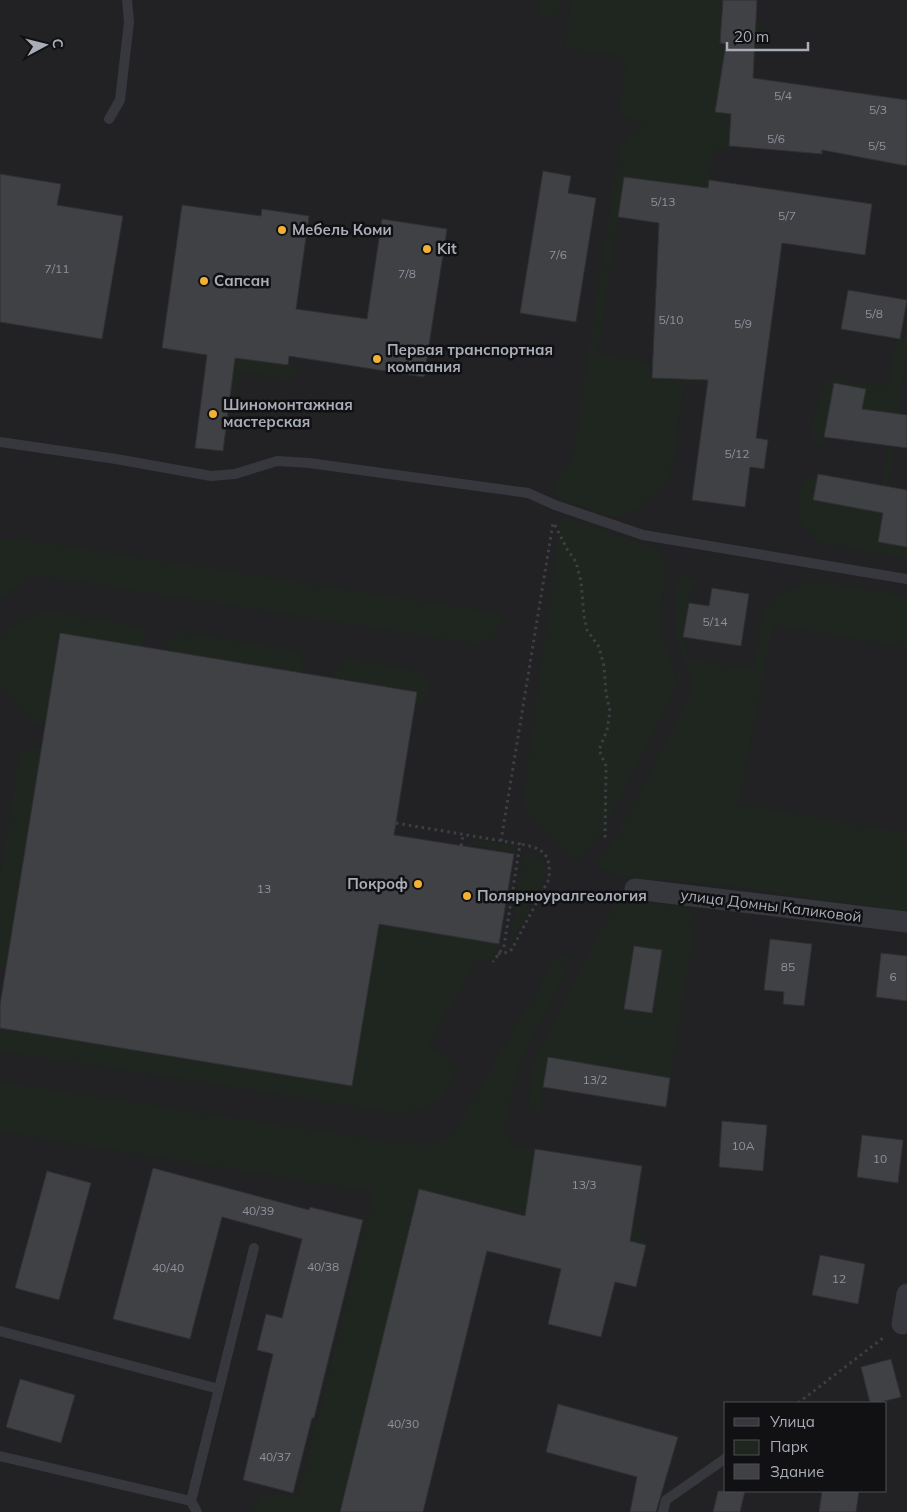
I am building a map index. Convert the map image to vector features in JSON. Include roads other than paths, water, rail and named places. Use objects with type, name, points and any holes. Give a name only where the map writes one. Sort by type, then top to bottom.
[{"type":"street","name":"улица Домны Каликовой","points":[[635,889],[907,922]]},
{"type":"street","points":[[902,1324],[907,1294]]},
{"type":"lane","points":[[109,118],[120,100],[129,22],[127,0]]},
{"type":"lane","points":[[0,442],[116,459],[211,476],[235,474],[277,461],[309,463],[528,493],[555,505],[643,535],[907,579]]},
{"type":"lane","points":[[197,1512],[191,1501],[254,1248]]},
{"type":"lane","points":[[0,1331],[219,1389]]},
{"type":"lane","points":[[0,1456],[191,1501]]},
{"type":"lane","points":[[663,1512],[666,1500],[724,1459]]},
{"type":"place","name":"Мебель Коми","points":[[282,230]]},
{"type":"place","name":"Kit","points":[[427,249]]},
{"type":"place","name":"Сапсан","points":[[204,281]]},
{"type":"place","name":"Первая транспортная компания","points":[[377,359]]},
{"type":"place","name":"Шиномонтажная мастерская","points":[[213,414]]},
{"type":"place","name":"Покроф","points":[[418,884]]},
{"type":"place","name":"Полярноуралгеология","points":[[467,896]]}]
